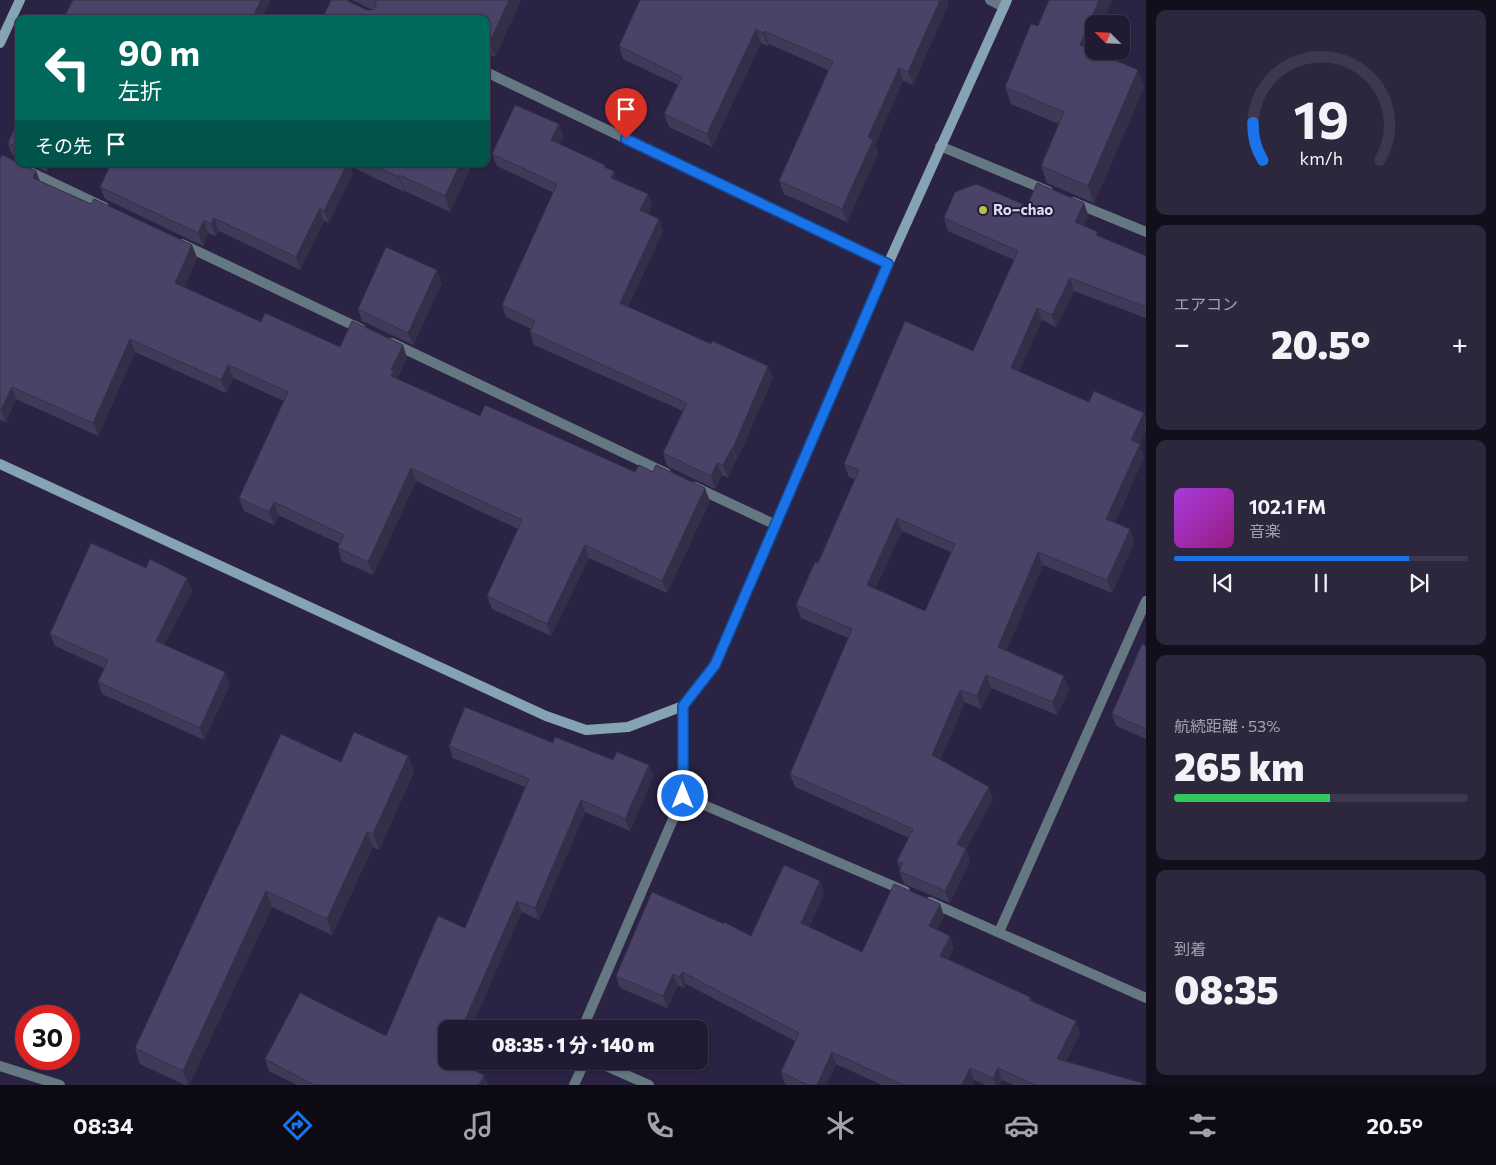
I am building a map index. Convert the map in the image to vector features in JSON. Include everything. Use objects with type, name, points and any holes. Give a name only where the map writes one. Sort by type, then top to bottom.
[{"type":"street","points":[[0,43],[20,0]]},
{"type":"street","points":[[0,464],[546,716],[586,730],[628,727],[683,706],[715,665],[888,264],[1006,4],[990,0]]},
{"type":"street","points":[[490,74],[888,264]]},
{"type":"street","points":[[940,146],[1146,232]]},
{"type":"street","points":[[20,167],[117,213]]},
{"type":"street","points":[[171,239],[776,525]]},
{"type":"street","points":[[999,932],[1146,602]]},
{"type":"street","points":[[586,1020],[683,796],[683,706]]},
{"type":"street","points":[[683,796],[999,932],[1146,998]]},
{"type":"street","points":[[0,1066],[60,1085]]},
{"type":"street","points":[[574,1085],[581,1070]]},
{"type":"street","points":[[615,1070],[649,1085]]},
{"type":"building","points":[[73,0],[261,0],[254,15],[65,15]]},
{"type":"building","points":[[331,0],[346,0],[367,10],[373,10],[376,6],[374,0],[509,0],[490,42],[490,15],[324,15]]},
{"type":"building","points":[[640,0],[940,0],[908,72],[899,68],[868,137],[873,140],[842,209],[779,181],[833,61],[756,29],[707,134],[664,114],[682,77],[619,46]]},
{"type":"building","points":[[1049,0],[1099,0],[1093,15],[1085,15],[1085,33],[1080,45],[1085,47],[1085,60],[1115,60],[1138,70],[1088,186],[1041,166],[1064,112],[1005,87],[1031,24],[1038,26]]},
{"type":"building","points":[[515,105],[559,124],[551,140],[605,165],[604,167],[614,171],[611,178],[648,194],[640,210],[659,219],[620,303],[711,344],[712,341],[768,366],[733,448],[723,465],[717,463],[711,476],[663,453],[687,403],[530,332],[535,321],[502,305],[557,184],[492,154]]},
{"type":"building","points":[[15,127],[15,146],[8,143]]},
{"type":"building","points":[[2,155],[15,161],[15,167],[27,167],[36,171],[33,178],[91,204],[94,199],[192,245],[175,283],[261,322],[265,313],[340,347],[352,321],[403,345],[391,370],[394,371],[391,376],[480,416],[485,405],[635,472],[639,465],[653,472],[656,465],[705,488],[662,581],[585,545],[547,624],[487,596],[522,520],[411,468],[368,562],[338,548],[344,535],[274,502],[269,512],[239,498],[288,392],[228,365],[221,380],[130,339],[93,423],[12,387],[1,410],[0,159]]},
{"type":"building","points":[[110,167],[346,167],[324,211],[320,208],[296,257],[214,218],[211,224],[204,220],[198,233],[100,187]]},
{"type":"building","points":[[377,167],[459,167],[445,196],[399,175],[399,177]]},
{"type":"building","points":[[1037,183],[1084,203],[1075,222],[1098,232],[1096,235],[1146,256],[1146,307],[1070,278],[1052,315],[1037,308],[1011,368],[1089,402],[1094,391],[1144,413],[1131,440],[1140,444],[1106,519],[1130,529],[1107,580],[1038,552],[998,647],[1064,676],[1053,702],[986,675],[977,696],[960,690],[932,755],[989,787],[957,844],[966,849],[945,891],[899,871],[903,863],[897,861],[913,829],[790,774],[852,629],[796,605],[815,562],[818,563],[859,470],[844,464],[905,321],[973,351],[1018,251],[944,218],[955,192],[976,184],[1027,206]],"holes":[[[897,518],[955,544],[925,611],[867,585]]]},
{"type":"building","points":[[386,247],[437,270],[408,333],[358,309]]},
{"type":"building","points":[[91,543],[146,568],[150,559],[187,578],[156,641],[225,672],[200,728],[98,682],[108,660],[50,634]]},
{"type":"building","points":[[1142,644],[1146,646],[1146,729],[1112,714]]},
{"type":"building","points":[[465,707],[553,743],[555,737],[613,760],[617,752],[649,765],[625,819],[581,800],[535,908],[517,901],[465,1020],[438,1020],[438,1070],[474,1070],[484,1075],[479,1085],[314,1085],[265,1059],[300,993],[386,1036],[438,916],[465,928],[529,779],[449,746]]},
{"type":"building","points":[[354,732],[408,756],[373,834],[367,832],[327,919],[266,891],[183,1071],[135,1048],[281,734],[341,762]]},
{"type":"building","points":[[784,865],[820,881],[801,923],[862,952],[894,884],[940,904],[929,926],[950,936],[940,956],[1030,997],[1029,1000],[1076,1021],[1057,1059],[1142,1083],[1142,1085],[1035,1085],[998,1068],[993,1078],[970,1068],[962,1085],[903,1085],[832,1052],[817,1085],[808,1085],[781,1072],[799,1033],[682,972],[680,977],[673,974],[663,996],[616,976],[652,892],[724,924],[724,922],[751,936]]},
{"type":"place","name":"Ro−chao","points":[[983,210]]},
{"type":"route","points":[[626,139],[888,264],[715,665],[683,706],[683,796]]}]
